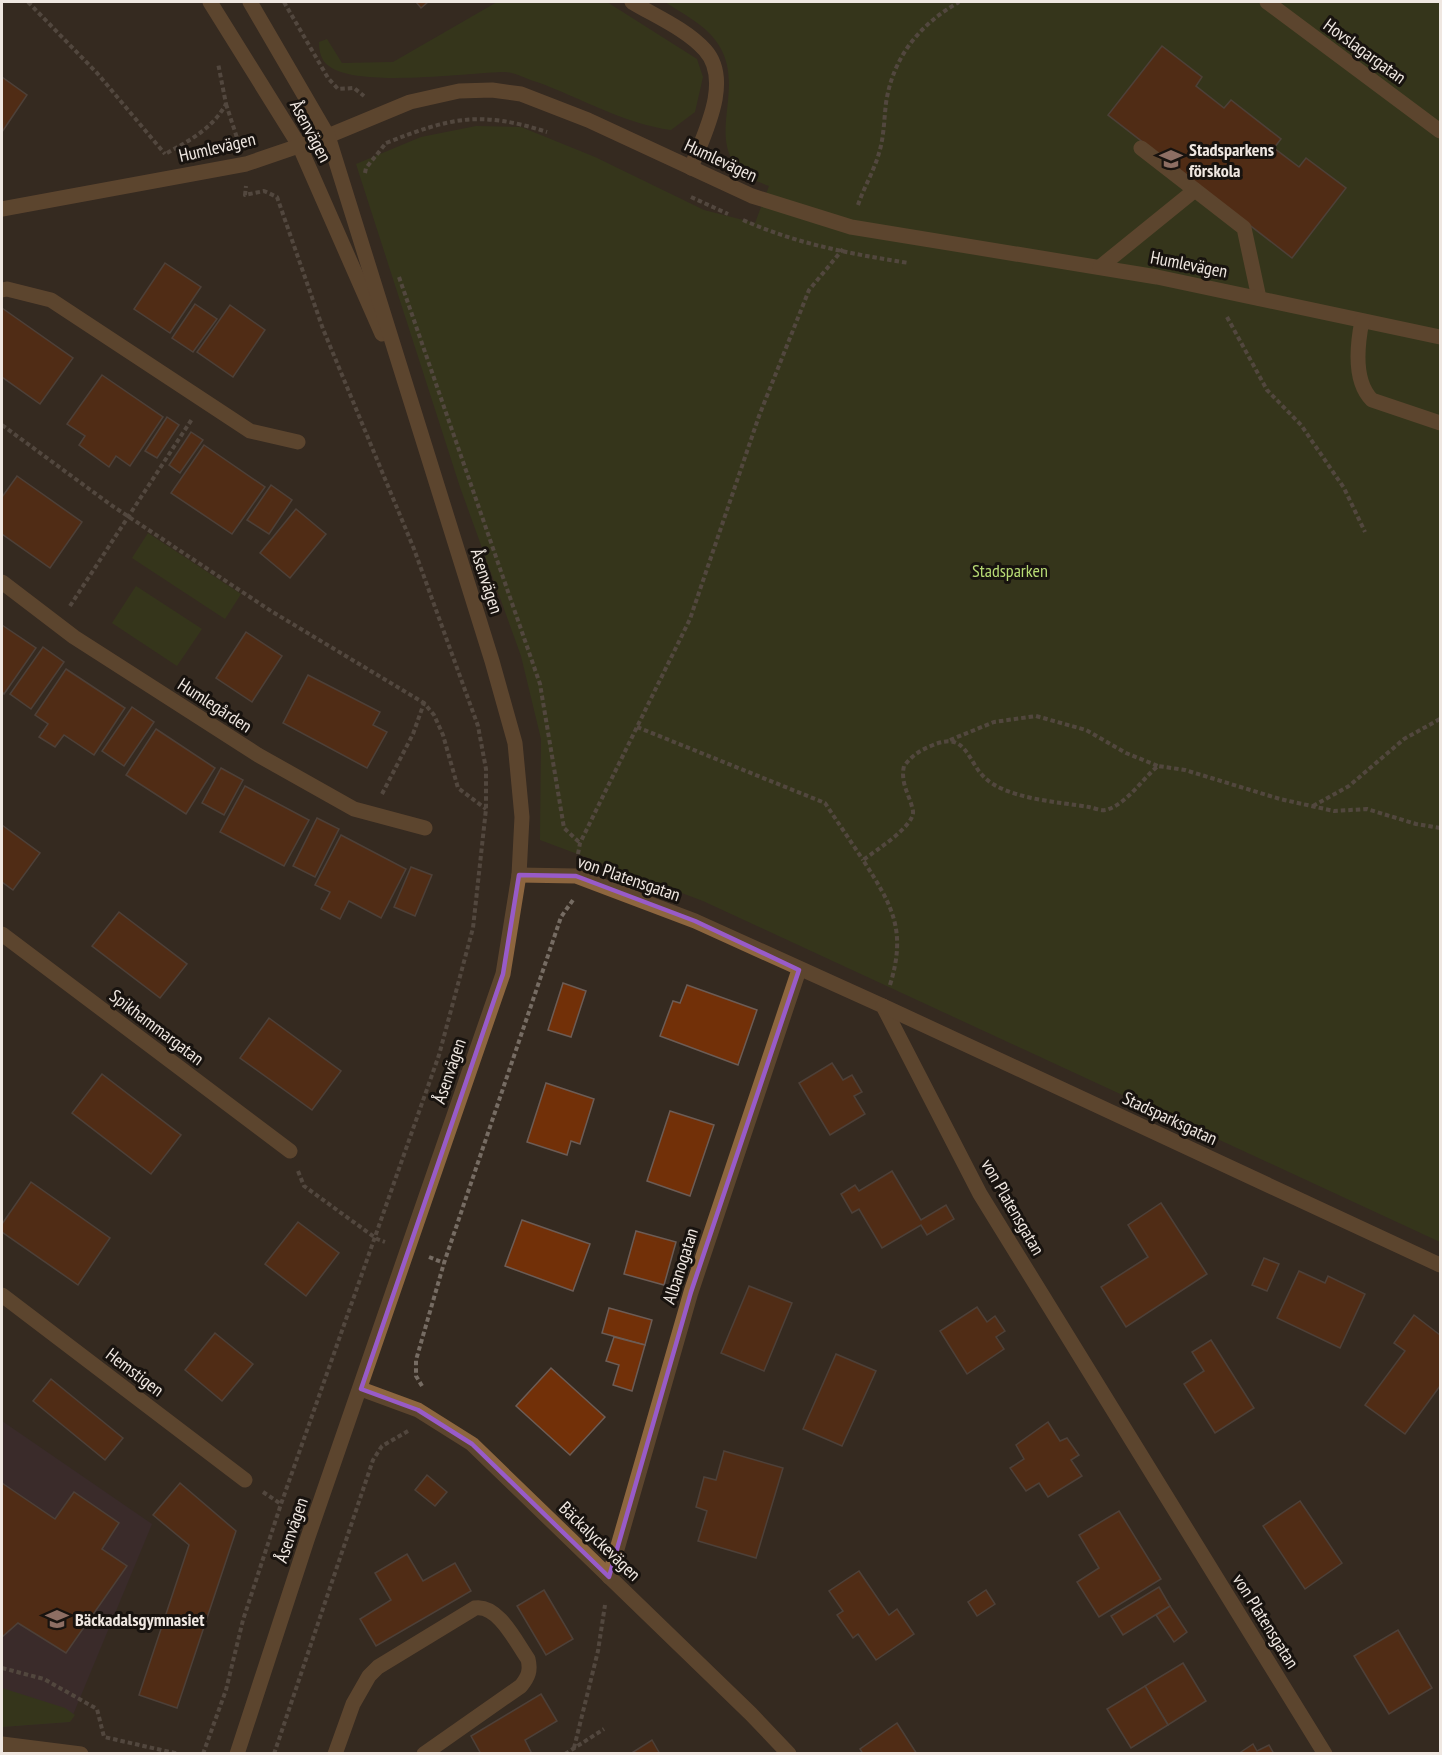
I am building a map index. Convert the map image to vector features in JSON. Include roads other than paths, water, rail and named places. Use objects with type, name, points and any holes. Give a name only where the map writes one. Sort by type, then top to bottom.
[{"type":"street","name":"Åsenvägen","points":[[210,2],[299,145],[405,386]]},
{"type":"street","name":"Åsenvägen","points":[[237,1754],[503,974],[519,875],[522,817],[515,743],[492,661],[328,136],[250,2]]},
{"type":"street","points":[[632,2],[693,39],[706,51],[715,69],[716,96],[691,168]]},
{"type":"street","name":"Hovslagargatan","points":[[1267,2],[1440,131]]},
{"type":"street","name":"Humlevägen","points":[[2,209],[246,164],[328,136],[410,102],[459,91],[492,90],[521,94],[588,120],[752,196],[851,227],[1100,267],[1440,337]]},
{"type":"street","points":[[1141,148],[1244,228],[1259,298]]},
{"type":"street","points":[[1100,267],[1195,190]]},
{"type":"street","points":[[2,290],[8,289],[51,300],[250,430],[298,442]]},
{"type":"street","points":[[1362,321],[1358,342],[1361,384],[1366,394],[1372,400],[1440,423]]},
{"type":"street","name":"Humlegården","points":[[2,582],[58,624],[258,755],[354,809],[425,828]]},
{"type":"street","name":"von Platensgatan","points":[[519,875],[576,876],[694,921],[883,1006],[981,1194],[1325,1754]]},
{"type":"street","name":"Spikhammargatan","points":[[2,934],[290,1151]]},
{"type":"street","name":"Albanogatan","points":[[609,1576],[692,1292],[799,970]]},
{"type":"street","name":"Stadsparksgatan","points":[[883,1006],[1440,1265]]},
{"type":"street","name":"Hemstigen","points":[[2,1295],[245,1480]]},
{"type":"street","name":"Bäckalyckevägen","points":[[361,1389],[418,1410],[472,1444],[751,1714],[789,1754]]},
{"type":"street","points":[[335,1754],[360,1689],[378,1667],[475,1608],[483,1607],[493,1612],[528,1659],[531,1668],[528,1677],[521,1686],[423,1754]]},
{"type":"street","points":[[2,1744],[72,1753]]},
{"type":"place","name":"Stadsparkens förskola","points":[[1171,159]]},
{"type":"place","name":"Bäckadalsgymnasiet","points":[[57,1619]]},
{"type":"park label","name":"Stadsparken","points":[[1010,570]]}]
